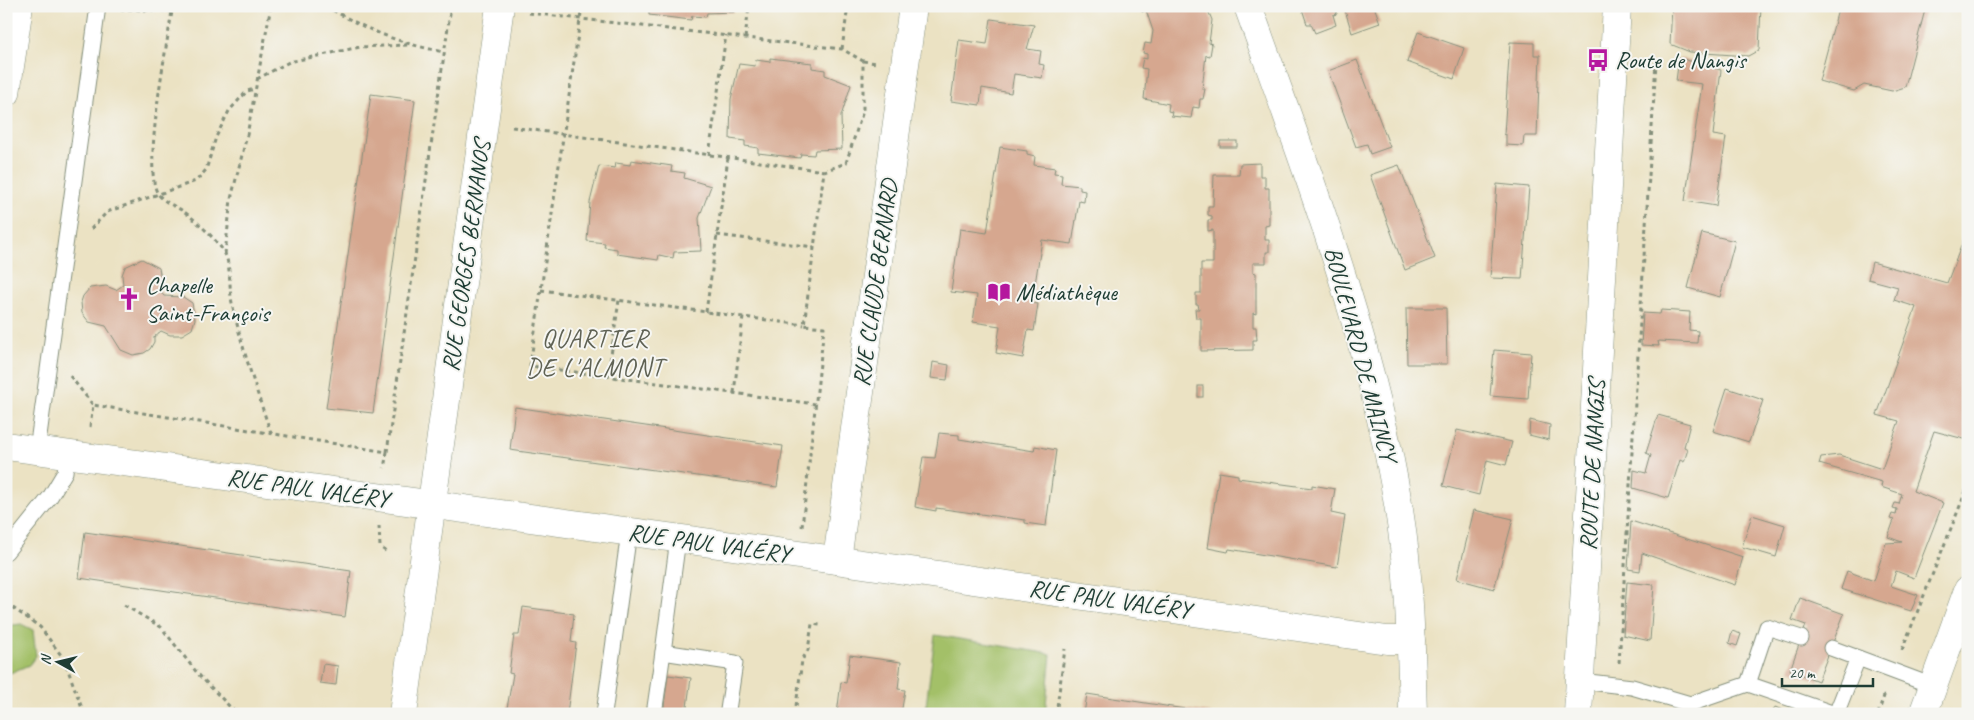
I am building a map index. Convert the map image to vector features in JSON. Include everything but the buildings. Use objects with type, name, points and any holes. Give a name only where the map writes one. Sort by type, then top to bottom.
[{"type":"street","points":[[6,93],[19,6]]},
{"type":"street","name":"RUE GEORGES BERNANOS","points":[[403,714],[500,6]]},
{"type":"street","name":"RUE CLAUDE BERNARD","points":[[837,560],[913,6]]},
{"type":"street","name":"BOULEVARD DE MAINCY","points":[[1248,6],[1321,212],[1362,340],[1388,446],[1400,511],[1406,560],[1413,714]]},
{"type":"street","name":"ROUTE DE NANGIS","points":[[1578,714],[1617,6]]},
{"type":"street","name":"RUE PAUL VALÉRY","points":[[6,446],[837,560],[1387,640],[1411,640]]},
{"type":"street","points":[[1922,714],[1966,597]]},
{"type":"lane","points":[[37,450],[93,7]]},
{"type":"lane","points":[[6,552],[50,496],[76,456]]},
{"type":"lane","points":[[604,714],[629,532]]},
{"type":"lane","points":[[654,714],[678,538]]},
{"type":"lane","points":[[1748,684],[1767,627],[1802,638]]},
{"type":"lane","points":[[1831,648],[1933,686]]},
{"type":"lane","points":[[663,652],[734,663],[728,710]]},
{"type":"lane","points":[[1580,681],[1632,687],[1689,709],[1748,684],[1835,714],[1858,658]]},
{"type":"path","points":[[175,6],[172,11],[152,148],[154,180],[157,193],[165,202],[184,211],[201,226],[225,255]]},
{"type":"path","points":[[271,6],[247,135],[231,199],[225,255],[236,320],[251,376],[271,434]]},
{"type":"path","points":[[326,6],[360,26],[408,45],[444,52]]},
{"type":"path","points":[[387,552],[380,547],[378,497],[387,452],[451,6]]},
{"type":"path","points":[[582,6],[530,366],[816,404]]},
{"type":"path","points":[[745,38],[749,6]]},
{"type":"path","points":[[842,49],[848,6]]},
{"type":"path","points":[[93,7],[172,11]]},
{"type":"path","points":[[519,128],[824,171],[846,163],[863,111],[863,61],[842,49],[539,14]]},
{"type":"path","points":[[709,155],[726,35]]},
{"type":"path","points":[[257,79],[289,62],[360,47],[408,45]]},
{"type":"path","points":[[1618,685],[1656,62]]},
{"type":"path","points":[[89,232],[107,212],[196,181],[206,170],[216,137],[229,110],[247,91],[255,89]]},
{"type":"path","points":[[706,312],[728,158]]},
{"type":"path","points":[[804,326],[824,171]]},
{"type":"path","points":[[716,235],[814,247]]},
{"type":"path","points":[[541,290],[804,326],[824,327],[800,555]]},
{"type":"path","points":[[608,376],[619,300]]},
{"type":"path","points":[[734,393],[743,317]]},
{"type":"path","points":[[65,370],[93,405],[387,452]]},
{"type":"path","points":[[76,456],[93,405]]},
{"type":"path","points":[[1878,714],[1968,486]]},
{"type":"path","points":[[6,604],[40,627],[64,659],[84,714]]},
{"type":"path","points":[[124,605],[161,627],[198,674],[232,710],[242,714]]},
{"type":"path","points":[[796,714],[802,660],[808,650],[812,624],[820,625]]},
{"type":"path","points":[[1056,714],[1065,649]]},
{"type":"path","points":[[177,714],[232,710]]},
{"type":"green space","points":[[21,624],[33,630],[36,656],[29,665],[10,673],[6,672],[6,626]]},
{"type":"green space","points":[[935,635],[1051,654],[1045,714],[925,714]]},
{"type":"place","name":"Route de Nangis","points":[[1598,60]]},
{"type":"place","name":"Médiathèque","points":[[999,292]]},
{"type":"place","name":"Chapelle Saint-François","points":[[129,299]]},
{"type":"district","name":"QUARTIER DE L'ALMONT","points":[[595,354]]}]
